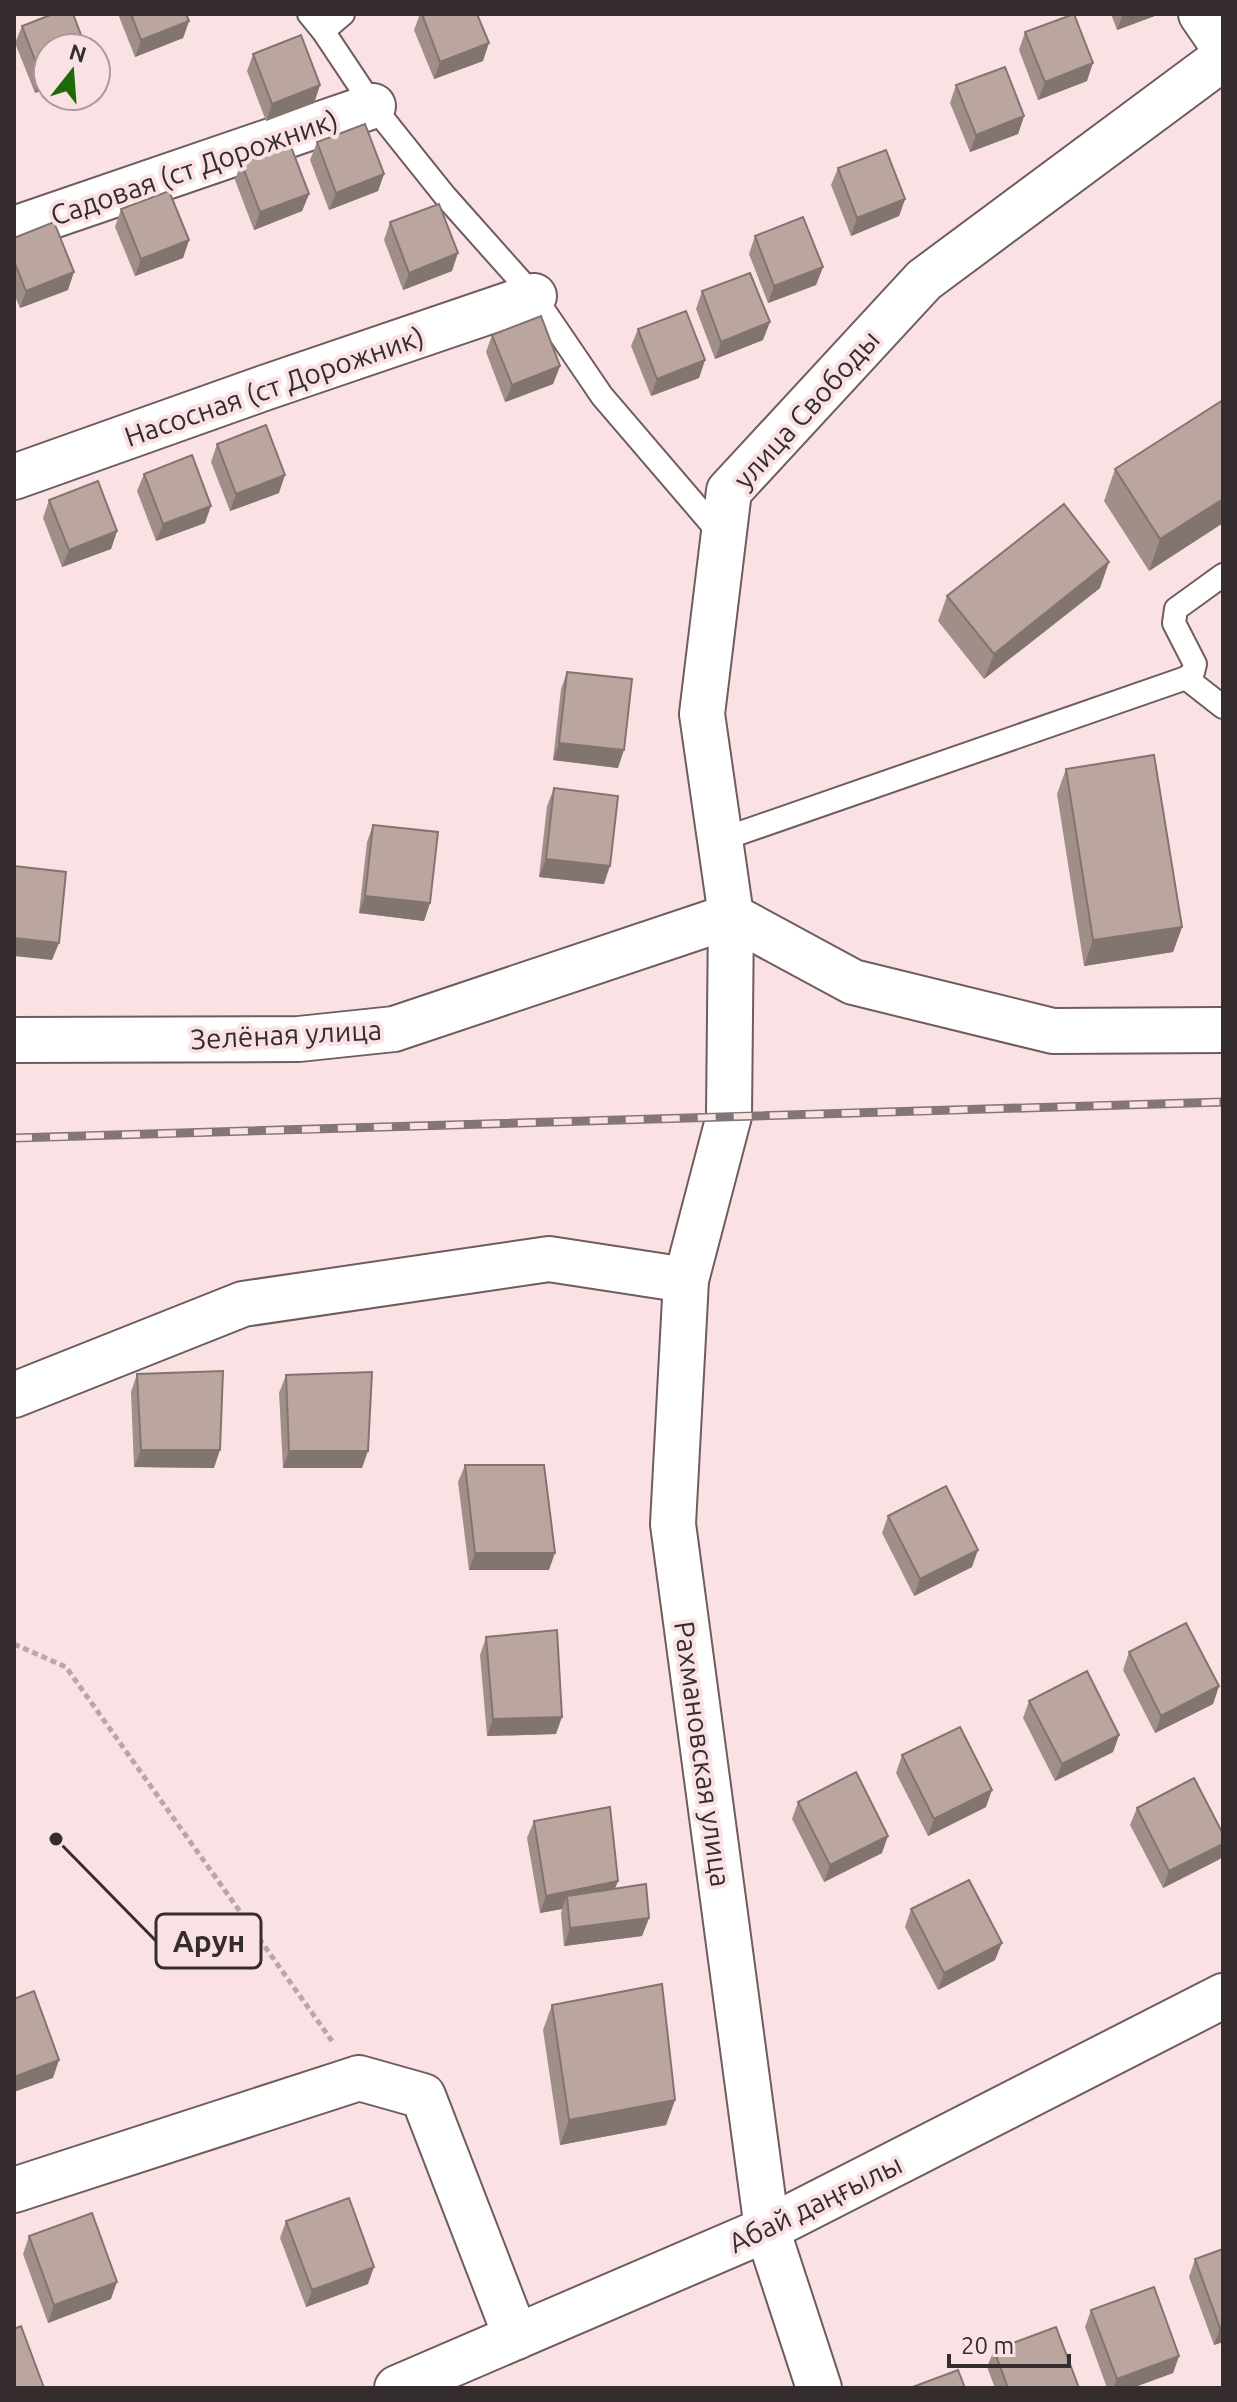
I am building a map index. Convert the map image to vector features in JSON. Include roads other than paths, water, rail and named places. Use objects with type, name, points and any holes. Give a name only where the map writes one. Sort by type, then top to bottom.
[{"type":"street","points":[[1201,14],[1223,46]]},
{"type":"street","name":"улица Свободы","points":[[729,1116],[731,916],[702,714],[729,491],[924,280],[1223,58]]},
{"type":"street","name":"Садовая (ст Дорожник)","points":[[14,229],[373,106]]},
{"type":"street","name":"Насосная (ст Дорожник)","points":[[14,477],[534,296]]},
{"type":"street","points":[[731,916],[853,982],[1053,1031],[1223,1030]]},
{"type":"street","name":"Зелёная улица","points":[[14,1040],[299,1039],[394,1029],[731,916]]},
{"type":"street","name":"Рахмановская улица","points":[[729,1116],[686,1280],[673,1524],[767,2229],[819,2388]]},
{"type":"street","points":[[14,1395],[243,1304],[549,1259],[686,1280]]},
{"type":"street","name":"Абай даңғылы","points":[[397,2388],[767,2229],[1223,1996]]},
{"type":"street","points":[[14,2190],[359,2078],[423,2096],[516,2337]]},
{"type":"lane","points":[[343,14],[316,22],[373,106],[445,196],[534,296],[602,396],[723,537]]},
{"type":"lane","points":[[720,840],[1186,678],[1193,672],[1195,664],[1174,623],[1176,609],[1223,575]]},
{"type":"lane","points":[[1186,678],[1223,707]]},
{"type":"railway","points":[[14,1138],[1223,1102]]},
{"type":"place","name":"Арун","points":[[56,1839]]}]
